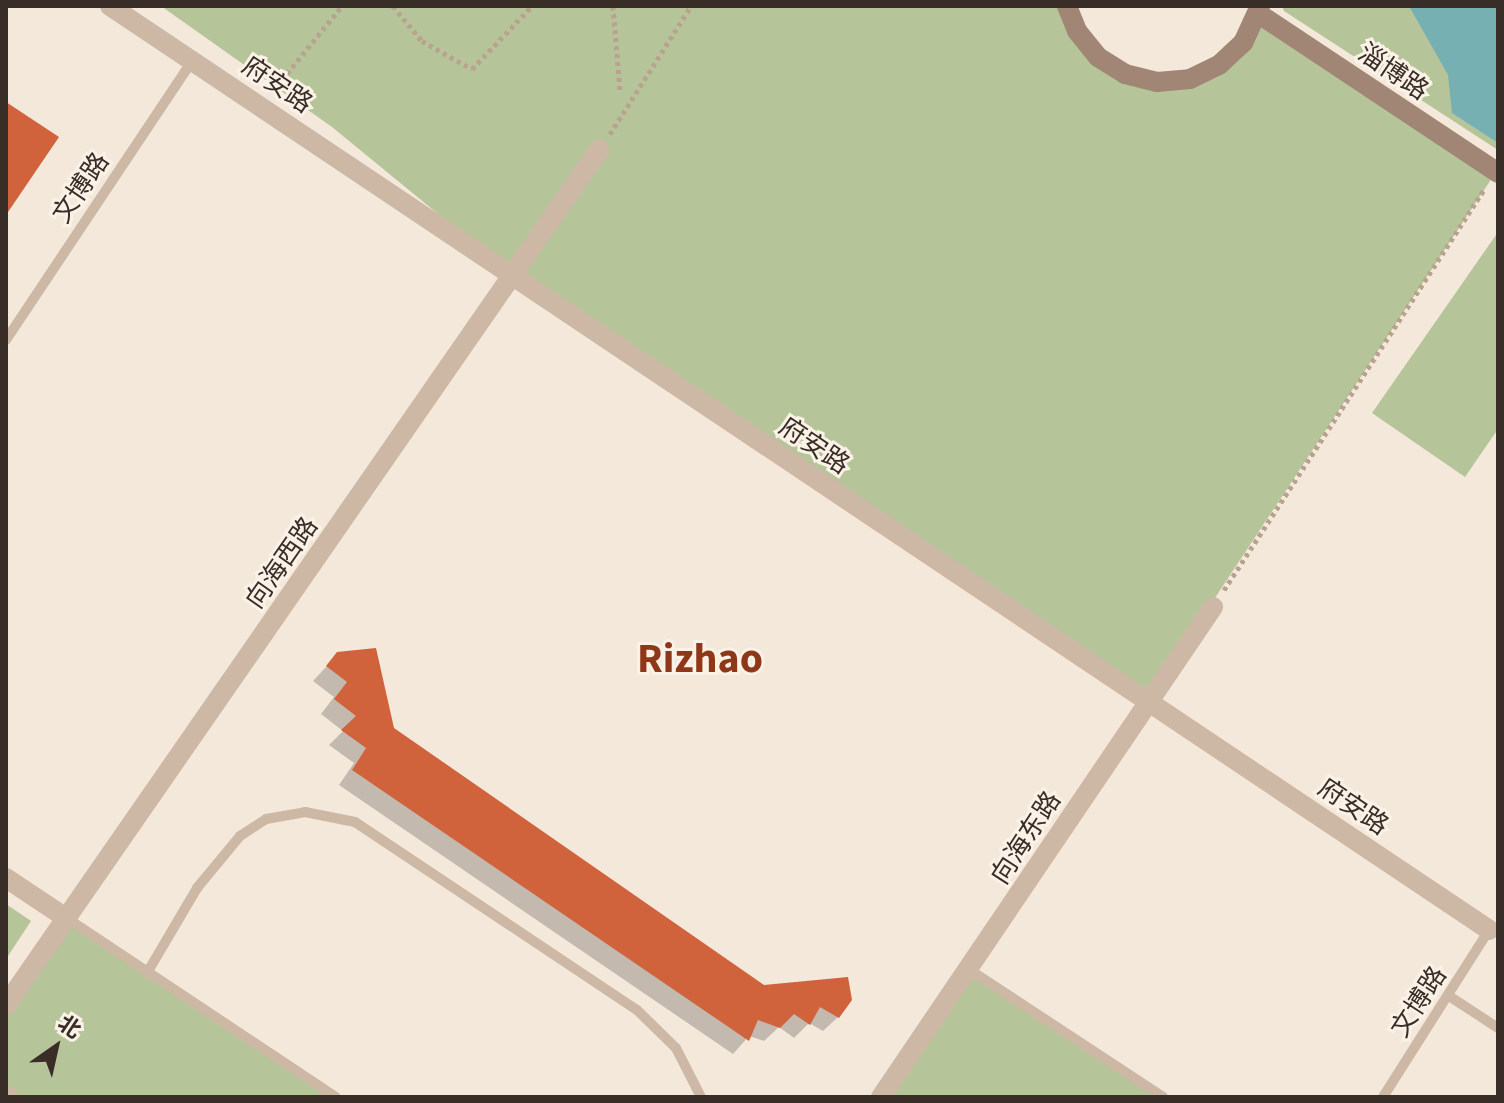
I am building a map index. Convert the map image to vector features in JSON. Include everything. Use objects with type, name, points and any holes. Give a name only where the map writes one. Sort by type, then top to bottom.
[{"type":"street","name":"府安路","points":[[110,6],[1489,930]]},
{"type":"street","name":"淄博路","points":[[1067,6],[1077,31],[1098,57],[1125,74],[1157,82],[1190,79],[1219,65],[1243,43],[1259,10],[1497,173]]},
{"type":"street","name":"向海西路","points":[[6,1005],[63,916],[515,277],[599,150]]},
{"type":"street","name":"向海东路","points":[[881,1097],[970,970],[1147,701],[1213,607]]},
{"type":"street","points":[[6,878],[63,916]]},
{"type":"lane","name":"文博路","points":[[6,340],[193,60]]},
{"type":"lane","points":[[147,973],[197,888],[240,836],[266,819],[305,812],[355,822],[637,1010],[676,1048],[701,1097]]},
{"type":"lane","points":[[63,916],[336,1097]]},
{"type":"lane","name":"文博路","points":[[1383,1097],[1489,930]]},
{"type":"lane","points":[[970,970],[1163,1097]]},
{"type":"lane","points":[[1449,996],[1498,1028]]},
{"type":"path","points":[[261,105],[342,6]]},
{"type":"path","points":[[393,6],[422,41],[472,69],[532,6]]},
{"type":"path","points":[[613,6],[620,91]]},
{"type":"path","points":[[599,150],[691,6]]},
{"type":"path","points":[[1213,607],[1497,173]]},
{"type":"green space","points":[[161,6],[1067,6],[1098,57],[1157,82],[1219,65],[1259,14],[1496,172],[1147,701],[515,277],[332,127]]},
{"type":"green space","points":[[1282,6],[1498,6],[1498,150],[1284,11]]},
{"type":"green space","points":[[1496,235],[1498,429],[1465,477],[1372,413]]},
{"type":"green space","points":[[6,904],[31,921],[6,959]]},
{"type":"green space","points":[[63,916],[336,1097],[6,1097],[6,1005]]},
{"type":"green space","points":[[970,970],[1163,1097],[881,1097]]},
{"type":"water","points":[[1409,6],[1498,6],[1498,143],[1452,113],[1448,75]]},
{"type":"building","points":[[6,102],[59,137],[6,215]]},
{"type":"building","points":[[376,648],[394,728],[764,985],[848,977],[852,1000],[839,1018],[820,1007],[810,1025],[794,1014],[780,1028],[758,1020],[749,1041],[352,770],[366,748],[341,730],[356,716],[334,699],[347,682],[326,666],[337,652]]},
{"type":"district","name":"Rizhao","points":[[700,659]]}]
